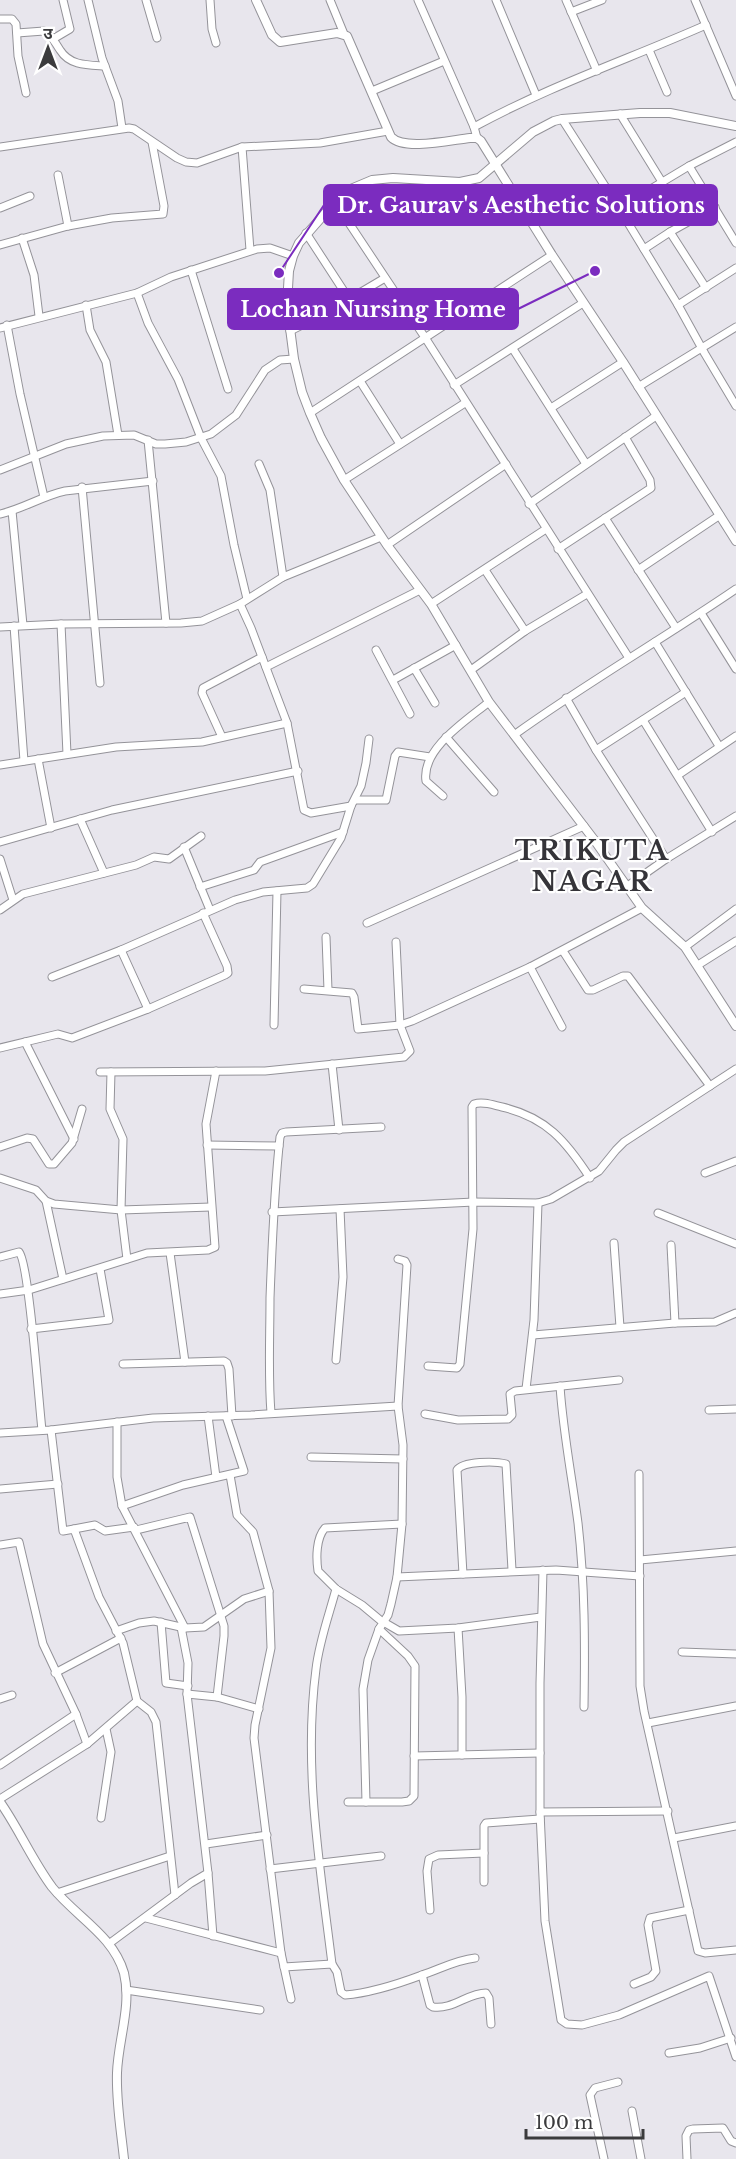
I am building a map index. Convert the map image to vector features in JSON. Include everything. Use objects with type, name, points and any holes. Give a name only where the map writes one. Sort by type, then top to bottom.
[{"type":"street","points":[[53,39],[70,29],[63,0]]},
{"type":"street","points":[[88,0],[103,62],[118,101],[122,128]]},
{"type":"street","points":[[146,0],[158,38]]},
{"type":"street","points":[[210,0],[212,29],[216,44]]},
{"type":"street","points":[[256,0],[272,35],[280,42],[337,33],[344,34]]},
{"type":"street","points":[[330,0],[393,139],[403,143],[479,140]]},
{"type":"street","points":[[418,0],[479,140],[720,515],[732,525],[736,541]]},
{"type":"street","points":[[496,0],[536,95]]},
{"type":"street","points":[[566,0],[597,71]]},
{"type":"street","points":[[571,12],[602,0]]},
{"type":"street","points":[[695,0],[736,96]]},
{"type":"street","points":[[0,19],[15,21],[18,56],[26,93]]},
{"type":"street","points":[[474,127],[536,95],[706,25]]},
{"type":"street","points":[[17,33],[41,30],[48,32],[62,54],[69,60],[80,64],[103,62]]},
{"type":"street","points":[[649,50],[667,92]]},
{"type":"street","points":[[372,91],[444,60]]},
{"type":"street","points":[[735,1021],[685,947],[642,908],[584,826],[489,702],[431,604],[381,537],[344,480],[310,413],[302,392],[290,331],[288,286],[293,256],[306,233],[335,202],[361,183],[393,178],[471,181],[479,178],[533,132],[562,119],[670,113],[736,126]]},
{"type":"street","points":[[620,114],[662,182]]},
{"type":"street","points":[[562,119],[678,304],[736,406]]},
{"type":"street","points":[[0,147],[122,128],[134,129],[186,162],[197,163],[242,147],[320,143],[388,131]]},
{"type":"street","points":[[0,245],[68,226],[112,218],[163,214],[164,207],[152,142]]},
{"type":"street","points":[[619,208],[689,166],[736,142]]},
{"type":"street","points":[[242,147],[250,250]]},
{"type":"street","points":[[689,166],[736,243]]},
{"type":"street","points":[[58,175],[68,226]]},
{"type":"street","points":[[0,208],[30,196]]},
{"type":"street","points":[[335,202],[426,339],[629,658]]},
{"type":"street","points":[[644,249],[715,207]]},
{"type":"street","points":[[670,232],[706,288]]},
{"type":"street","points":[[306,233],[349,299]]},
{"type":"street","points":[[22,238],[34,274],[39,316]]},
{"type":"street","points":[[44,497],[4,326],[136,293],[191,270],[250,250],[270,248],[293,256]]},
{"type":"street","points":[[310,413],[552,255]]},
{"type":"street","points":[[678,304],[736,268]]},
{"type":"street","points":[[191,270],[228,389]]},
{"type":"street","points":[[290,331],[385,278]]},
{"type":"street","points":[[136,293],[148,323],[178,379],[201,438],[221,476],[247,599]]},
{"type":"street","points":[[454,385],[583,303]]},
{"type":"street","points":[[86,305],[90,330],[106,362],[118,435]]},
{"type":"street","points":[[638,387],[736,327]]},
{"type":"street","points":[[513,349],[586,464]]},
{"type":"street","points":[[0,470],[77,441],[134,435],[148,441],[165,444],[201,438],[221,428],[236,415],[265,370],[280,360],[294,359]]},
{"type":"street","points":[[551,408],[623,362]]},
{"type":"street","points":[[360,381],[400,444]]},
{"type":"street","points":[[344,480],[465,403]]},
{"type":"street","points":[[530,504],[656,416]]},
{"type":"street","points":[[558,549],[652,486],[625,437]]},
{"type":"street","points":[[148,441],[166,623]]},
{"type":"street","points":[[259,464],[270,490],[283,578]]},
{"type":"street","points":[[387,545],[506,464]]},
{"type":"street","points":[[0,514],[44,497],[82,487],[153,481]]},
{"type":"street","points":[[82,487],[100,683]]},
{"type":"street","points":[[12,511],[23,625]]},
{"type":"street","points":[[638,570],[720,515]]},
{"type":"street","points":[[605,518],[676,628]]},
{"type":"street","points":[[431,604],[546,529]]},
{"type":"street","points":[[0,627],[202,621],[240,604],[283,578],[381,537]]},
{"type":"street","points":[[485,570],[525,631]]},
{"type":"street","points":[[514,735],[566,698],[736,589]]},
{"type":"street","points":[[266,667],[420,590]]},
{"type":"street","points":[[471,670],[525,631],[587,594]]},
{"type":"street","points":[[240,604],[287,723],[304,810],[307,813],[353,803],[386,800],[395,756],[398,752],[430,757]]},
{"type":"street","points":[[701,613],[736,669]]},
{"type":"street","points":[[61,624],[67,754]]},
{"type":"street","points":[[14,626],[24,761]]},
{"type":"street","points":[[655,642],[719,746]]},
{"type":"street","points":[[393,681],[456,645]]},
{"type":"street","points":[[376,651],[410,714]]},
{"type":"street","points":[[222,737],[202,693],[203,688],[262,657]]},
{"type":"street","points":[[414,668],[435,703]]},
{"type":"street","points":[[596,750],[686,692]]},
{"type":"street","points":[[566,698],[666,860]]},
{"type":"street","points":[[443,796],[426,781],[430,757],[446,737],[489,702]]},
{"type":"street","points":[[643,720],[712,831]]},
{"type":"street","points":[[0,765],[116,747],[186,744],[287,723]]},
{"type":"street","points":[[678,775],[736,736]]},
{"type":"street","points":[[446,737],[494,792]]},
{"type":"street","points":[[52,978],[249,896],[307,888],[313,884],[334,853],[343,831],[364,774],[369,739]]},
{"type":"street","points":[[38,759],[51,828]]},
{"type":"street","points":[[0,843],[112,810],[298,771]]},
{"type":"street","points":[[626,887],[736,816]]},
{"type":"street","points":[[80,819],[104,873]]},
{"type":"street","points":[[367,923],[584,826]]},
{"type":"street","points":[[200,888],[254,870],[260,862],[343,831]]},
{"type":"street","points":[[0,910],[23,894],[136,865],[154,857],[169,859],[201,836]]},
{"type":"street","points":[[0,1048],[58,1034],[72,1038],[148,1009],[228,973],[184,847]]},
{"type":"street","points":[[0,859],[13,900]]},
{"type":"street","points":[[274,1025],[277,891]]},
{"type":"street","points":[[304,989],[352,993],[358,1029],[400,1025],[530,967],[642,908]]},
{"type":"street","points":[[685,947],[736,909]]},
{"type":"street","points":[[326,937],[328,990]]},
{"type":"street","points":[[698,965],[736,941]]},
{"type":"street","points":[[100,1072],[265,1071],[400,1058],[407,1055],[410,1051],[400,1025],[396,942]]},
{"type":"street","points":[[121,950],[148,1009]]},
{"type":"street","points":[[563,951],[588,990],[628,976],[710,1086]]},
{"type":"street","points":[[530,967],[562,1027]]},
{"type":"street","points":[[25,1042],[74,1139]]},
{"type":"street","points":[[332,1065],[339,1130]]},
{"type":"street","points":[[272,1212],[474,1202],[538,1203],[600,1172],[615,1150],[624,1142],[736,1069]]},
{"type":"street","points":[[111,1071],[110,1109],[123,1139],[121,1210],[126,1259]]},
{"type":"street","points":[[0,1294],[29,1290],[147,1253],[208,1250],[215,1247],[207,1145],[207,1112],[216,1071]]},
{"type":"street","points":[[428,1366],[457,1368],[460,1364],[469,1290],[474,1202],[472,1107],[478,1103],[520,1112],[548,1128],[568,1145],[590,1178]]},
{"type":"street","points":[[0,1148],[33,1138],[49,1164],[54,1164],[74,1139],[82,1109]]},
{"type":"street","points":[[271,1413],[269,1376],[272,1212],[282,1133],[381,1127]]},
{"type":"street","points":[[207,1145],[279,1146]]},
{"type":"street","points":[[705,1173],[736,1161]]},
{"type":"street","points":[[0,1178],[36,1190],[46,1201],[54,1204],[121,1210],[211,1207]]},
{"type":"street","points":[[46,1201],[63,1279]]},
{"type":"street","points":[[526,1389],[533,1335],[538,1203]]},
{"type":"street","points":[[336,1360],[342,1276],[340,1209]]},
{"type":"street","points":[[658,1214],[736,1244]]},
{"type":"street","points":[[614,1243],[620,1327]]},
{"type":"street","points":[[671,1245],[675,1323]]},
{"type":"street","points":[[0,1257],[15,1252],[22,1254],[29,1290],[42,1430]]},
{"type":"street","points":[[170,1253],[185,1362]]},
{"type":"street","points":[[366,1802],[363,1689],[368,1660],[381,1626],[388,1615],[397,1577],[402,1524],[403,1459],[398,1406],[406,1265],[405,1261],[398,1258]]},
{"type":"street","points":[[31,1329],[109,1320],[100,1269]]},
{"type":"street","points":[[533,1335],[675,1323],[715,1322],[736,1313]]},
{"type":"street","points":[[122,1506],[183,1485],[244,1472],[229,1416],[227,1363],[220,1360],[123,1364]]},
{"type":"street","points":[[425,1414],[458,1420],[508,1419],[512,1415],[510,1394],[516,1391],[619,1380]]},
{"type":"street","points":[[560,1386],[563,1433],[578,1520],[582,1570],[585,1614],[584,1707]]},
{"type":"street","points":[[0,1433],[51,1430],[153,1418],[398,1406]]},
{"type":"street","points":[[709,1410],[736,1409]]},
{"type":"street","points":[[208,1416],[216,1478]]},
{"type":"street","points":[[117,1422],[117,1477],[122,1506],[183,1627],[188,1663],[187,1690],[206,1844],[213,1936]]},
{"type":"street","points":[[51,1430],[63,1531],[94,1525],[105,1531],[135,1528],[190,1517],[221,1617],[224,1636],[217,1697]]},
{"type":"street","points":[[311,1457],[403,1459]]},
{"type":"street","points":[[463,1574],[457,1470],[464,1464],[500,1462],[506,1464],[512,1570]]},
{"type":"street","points":[[639,1474],[640,1686],[698,1951],[705,1953],[736,1950]]},
{"type":"street","points":[[230,1475],[235,1510],[253,1532],[269,1591],[271,1648],[254,1738],[281,1953],[291,1999]]},
{"type":"street","points":[[0,1489],[58,1484]]},
{"type":"street","points":[[348,1802],[402,1802],[413,1799],[415,1666],[362,1605],[336,1589],[318,1571],[318,1546],[322,1531],[332,1527],[402,1524]]},
{"type":"street","points":[[74,1529],[99,1597],[118,1635],[138,1701],[151,1712],[156,1722],[176,1895]]},
{"type":"street","points":[[0,1545],[19,1542],[42,1644],[76,1714],[87,1744]]},
{"type":"street","points":[[640,1560],[736,1551]]},
{"type":"street","points":[[397,1577],[512,1570],[582,1570],[640,1576]]},
{"type":"street","points":[[543,1570],[540,1617],[540,1815],[545,1921],[561,2020],[567,2024],[582,2025],[619,2015],[709,1976],[736,2057]]},
{"type":"street","points":[[336,1589],[316,1666],[310,1757],[319,1862],[332,1964],[337,1972],[340,1992],[345,1995],[366,1992],[422,1975],[456,1961],[475,1958]]},
{"type":"street","points":[[55,1673],[146,1621],[183,1627],[204,1627],[244,1599],[269,1591]]},
{"type":"street","points":[[381,1626],[404,1632],[458,1628],[540,1617]]},
{"type":"street","points":[[161,1622],[166,1683],[259,1709]]},
{"type":"street","points":[[458,1628],[462,1697],[462,1755]]},
{"type":"street","points":[[682,1652],[736,1654]]},
{"type":"street","points":[[0,1699],[12,1695]]},
{"type":"street","points":[[124,2159],[116,2085],[118,2054],[126,2012],[126,1990],[118,1955],[110,1943],[57,1893],[39,1869],[0,1800],[87,1744],[138,1701]]},
{"type":"street","points":[[648,1723],[736,1706]]},
{"type":"street","points":[[0,1765],[76,1714]]},
{"type":"street","points":[[101,1818],[111,1752],[106,1729]]},
{"type":"street","points":[[414,1756],[540,1752]]},
{"type":"street","points":[[484,1882],[484,1826],[486,1823],[540,1815],[668,1811]]},
{"type":"street","points":[[674,1838],[736,1826]]},
{"type":"street","points":[[206,1844],[267,1835]]},
{"type":"street","points":[[430,1910],[427,1871],[429,1859],[438,1855],[484,1853]]},
{"type":"street","points":[[57,1893],[170,1856]]},
{"type":"street","points":[[270,1869],[381,1856]]},
{"type":"street","points":[[110,1943],[208,1873]]},
{"type":"street","points":[[634,1984],[651,1977],[656,1971],[648,1926],[650,1918],[689,1910]]},
{"type":"street","points":[[146,1918],[281,1953]]},
{"type":"street","points":[[284,1967],[332,1964]]},
{"type":"street","points":[[422,1975],[430,2005],[433,2007],[446,2006],[479,1993],[486,1993],[489,1998],[491,2024]]},
{"type":"street","points":[[126,1990],[260,2010]]},
{"type":"street","points":[[669,2053],[700,2048],[731,2038]]},
{"type":"street","points":[[604,2159],[590,2095],[595,2088],[618,2082]]},
{"type":"street","points":[[632,2111],[641,2159]]},
{"type":"street","points":[[687,2159],[686,2136],[689,2130],[723,2128],[736,2143]]},
{"type":"place","name":"Lochan Nursing Home","points":[[595,271]]},
{"type":"place","name":"Dr. Gaurav's Aesthetic Solutions","points":[[279,273]]},
{"type":"district","name":"TRIKUTA NAGAR","points":[[592,866]]}]
